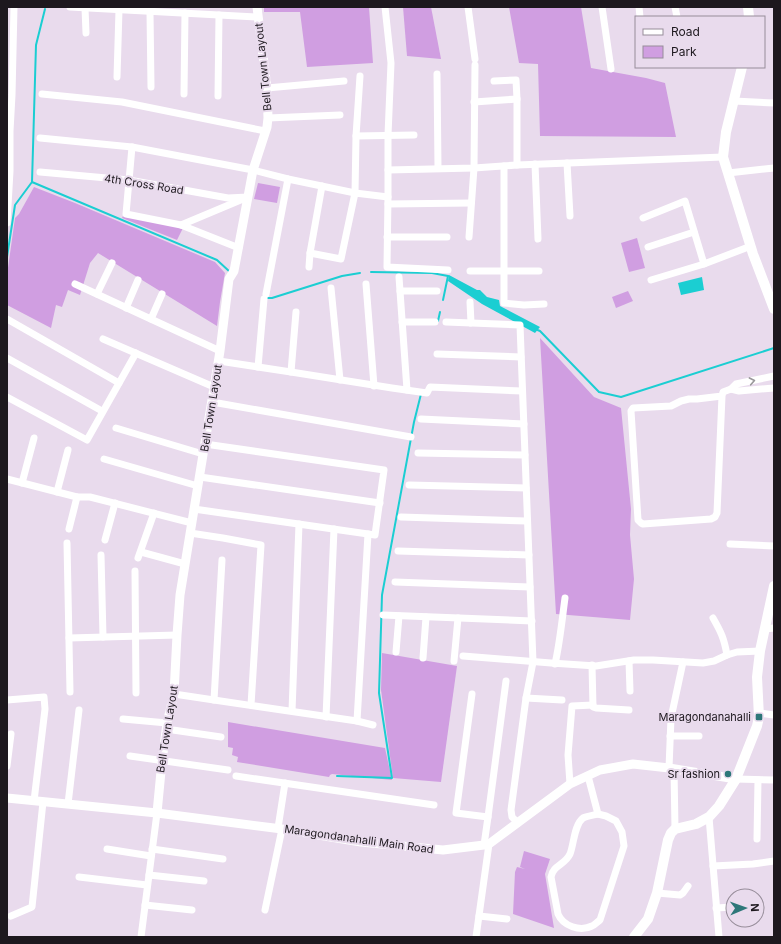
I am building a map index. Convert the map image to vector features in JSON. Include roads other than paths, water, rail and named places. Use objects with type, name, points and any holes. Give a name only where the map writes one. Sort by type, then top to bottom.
[{"type":"main road","points":[[742,68],[726,132],[723,156],[751,246],[774,309]]},
{"type":"main road","points":[[634,937],[648,919],[657,893],[668,840],[671,833],[675,829],[696,824],[709,818],[736,779],[757,726],[759,717],[757,677],[760,650],[770,628],[773,590]]},
{"type":"street","points":[[7,223],[9,95],[14,7]]},
{"type":"street","points":[[70,7],[258,17]]},
{"type":"street","name":"Bell Town Layout","points":[[157,813],[167,726],[174,694],[180,595],[232,275],[239,248],[253,170],[268,118],[267,88],[257,7]]},
{"type":"street","points":[[385,7],[391,63],[388,135],[387,267],[448,270]]},
{"type":"street","points":[[468,7],[475,62],[474,168],[469,237]]},
{"type":"street","points":[[602,7],[611,68]]},
{"type":"street","points":[[85,8],[86,32]]},
{"type":"street","points":[[117,77],[119,10]]},
{"type":"street","points":[[150,12],[151,87]]},
{"type":"street","points":[[184,94],[185,14]]},
{"type":"street","points":[[218,96],[219,15]]},
{"type":"street","points":[[437,74],[438,168]]},
{"type":"street","points":[[310,253],[342,259],[355,193],[356,136],[360,76]]},
{"type":"street","points":[[494,81],[516,80],[517,165]]},
{"type":"street","points":[[267,88],[344,81]]},
{"type":"street","points":[[42,94],[122,102],[265,131]]},
{"type":"street","points":[[474,102],[517,99]]},
{"type":"street","points":[[734,101],[774,103]]},
{"type":"street","points":[[268,118],[340,115]]},
{"type":"street","points":[[356,136],[414,135]]},
{"type":"street","points":[[40,138],[132,147],[253,170],[388,200],[471,204]]},
{"type":"street","points":[[132,147],[126,214],[182,225],[239,248]]},
{"type":"street","points":[[388,170],[474,168],[723,156]]},
{"type":"street","points":[[567,163],[570,216]]},
{"type":"street","points":[[535,164],[538,239]]},
{"type":"street","points":[[504,166],[504,303],[524,305],[544,304]]},
{"type":"street","points":[[728,174],[774,168]]},
{"type":"street","name":"4th Cross Road","points":[[40,172],[129,180],[228,198],[248,197]]},
{"type":"street","points":[[258,367],[265,297],[288,179]]},
{"type":"street","points":[[308,267],[322,186]]},
{"type":"street","points":[[182,225],[248,197]]},
{"type":"street","points":[[643,218],[685,200],[704,264]]},
{"type":"street","points":[[648,247],[694,232]]},
{"type":"street","points":[[387,237],[447,237]]},
{"type":"street","points":[[651,280],[704,264],[751,246]]},
{"type":"street","points":[[97,294],[112,263]]},
{"type":"street","points":[[470,271],[539,271]]},
{"type":"street","points":[[399,277],[407,390]]},
{"type":"street","points":[[126,308],[138,280]]},
{"type":"street","points":[[74,284],[220,351]]},
{"type":"street","points":[[366,284],[374,386]]},
{"type":"street","points":[[331,288],[340,380]]},
{"type":"street","points":[[400,291],[437,291]]},
{"type":"street","points":[[151,319],[162,294]]},
{"type":"street","points":[[470,302],[471,323]]},
{"type":"street","points":[[291,372],[296,312]]},
{"type":"street","points":[[7,320],[119,383]]},
{"type":"street","points":[[402,322],[435,322]]},
{"type":"street","points":[[446,322],[520,325],[533,662],[526,698],[511,810],[512,817],[518,823]]},
{"type":"street","points":[[103,339],[214,387]]},
{"type":"street","points":[[7,397],[87,440],[136,353]]},
{"type":"street","points":[[437,354],[521,357]]},
{"type":"street","points":[[7,358],[102,411]]},
{"type":"street","points":[[219,361],[374,386],[424,392],[430,387],[522,390]]},
{"type":"street","points":[[722,396],[689,399],[671,406],[633,408],[631,411],[638,520],[641,523],[711,520],[715,517],[717,513],[723,392],[731,389],[736,384],[774,376]]},
{"type":"street","points":[[731,389],[739,392],[774,388]]},
{"type":"street","points":[[212,402],[411,437]]},
{"type":"street","points":[[421,419],[524,424]]},
{"type":"street","points":[[116,428],[203,454]]},
{"type":"street","points":[[22,483],[34,438]]},
{"type":"street","points":[[194,509],[375,535],[384,470],[205,444]]},
{"type":"street","points":[[57,492],[68,450]]},
{"type":"street","points":[[418,453],[525,456]]},
{"type":"street","points":[[104,459],[199,481],[380,503]]},
{"type":"street","points":[[7,479],[77,497],[90,497],[192,523]]},
{"type":"street","points":[[409,485],[526,488]]},
{"type":"street","points":[[69,529],[77,497]]},
{"type":"street","points":[[105,540],[115,503]]},
{"type":"street","points":[[154,513],[139,555],[185,564]]},
{"type":"street","points":[[401,517],[527,521]]},
{"type":"street","points":[[292,711],[299,524]]},
{"type":"street","points":[[326,717],[334,529]]},
{"type":"street","points":[[190,533],[261,545],[252,705]]},
{"type":"street","points":[[357,721],[368,534]]},
{"type":"street","points":[[67,543],[70,692]]},
{"type":"street","points":[[730,544],[774,546]]},
{"type":"street","points":[[398,550],[529,555]]},
{"type":"street","points":[[101,555],[103,637]]},
{"type":"street","points":[[214,700],[222,560]]},
{"type":"street","points":[[135,571],[136,693]]},
{"type":"street","points":[[395,582],[530,587]]},
{"type":"street","points":[[555,664],[565,598]]},
{"type":"street","points":[[383,615],[532,621]]},
{"type":"street","points":[[396,652],[399,616]]},
{"type":"street","points":[[423,658],[426,617]]},
{"type":"street","points":[[454,661],[458,618]]},
{"type":"street","points":[[713,618],[722,632],[727,655]]},
{"type":"street","points":[[69,638],[177,635]]},
{"type":"street","points":[[463,656],[555,664],[592,665],[653,660],[703,663],[714,661],[737,652],[760,650]]},
{"type":"street","points":[[629,661],[630,691]]},
{"type":"street","points":[[675,829],[670,736],[671,718],[683,662]]},
{"type":"street","points":[[592,665],[593,705]]},
{"type":"street","points":[[476,937],[488,817],[506,681]]},
{"type":"street","points":[[174,694],[357,721],[373,725]]},
{"type":"street","points":[[472,694],[456,813],[488,817]]},
{"type":"street","points":[[7,700],[44,697],[45,709],[32,907],[11,916]]},
{"type":"street","points":[[526,698],[562,700]]},
{"type":"street","points":[[570,784],[568,755],[572,706],[593,705],[594,708],[629,710]]},
{"type":"street","points":[[68,804],[79,710]]},
{"type":"street","points":[[759,713],[774,715]]},
{"type":"street","points":[[123,719],[221,737]]},
{"type":"street","points":[[7,766],[11,734]]},
{"type":"street","points":[[670,736],[699,736]]},
{"type":"street","points":[[130,756],[228,770]]},
{"type":"street","points":[[486,845],[570,784],[600,770],[633,764],[672,768],[736,779],[774,780]]},
{"type":"street","points":[[236,776],[434,805]]},
{"type":"street","points":[[588,776],[598,814]]},
{"type":"street","points":[[757,839],[758,780]]},
{"type":"street","points":[[265,910],[280,828],[285,784]]},
{"type":"street","name":"Maragondanahalli Main Road","points":[[7,798],[157,813],[280,828],[361,842],[443,850],[486,845]]},
{"type":"street","points":[[141,937],[157,813]]},
{"type":"street","points":[[598,814],[616,821],[622,832],[624,846],[600,920],[592,926],[580,929],[570,926],[560,919],[551,877],[552,872],[556,867],[564,863],[570,854],[580,822],[584,818],[598,814]]},
{"type":"street","points":[[709,818],[719,937]]},
{"type":"street","points":[[107,849],[223,859]]},
{"type":"street","points":[[713,866],[753,864],[774,860]]},
{"type":"street","points":[[149,875],[204,881]]},
{"type":"street","points":[[79,877],[147,885]]},
{"type":"street","points":[[657,893],[680,895],[684,893],[688,886]]},
{"type":"street","points":[[145,905],[192,910]]},
{"type":"street","points":[[716,908],[725,907]]},
{"type":"street","points":[[479,916],[507,919]]},
{"type":"water","points":[[449,275],[477,290],[480,290],[487,297],[499,300],[500,306],[540,327],[535,333],[482,304],[448,281]]},
{"type":"water","points":[[702,277],[704,290],[681,295],[678,283]]},
{"type":"waterway","points":[[32,182],[36,45],[45,9]]},
{"type":"waterway","points":[[7,257],[15,205],[32,182],[217,260],[230,272]]},
{"type":"waterway","points":[[371,272],[432,273],[448,276]]},
{"type":"waterway","points":[[268,298],[342,276],[360,273]]},
{"type":"waterway","points":[[443,300],[448,276]]},
{"type":"waterway","points":[[438,321],[440,312]]},
{"type":"waterway","points":[[535,329],[540,331],[599,392],[621,397],[774,348]]},
{"type":"waterway","points":[[337,776],[392,778],[379,693],[382,595],[414,422],[421,394]]},
{"type":"place","name":"Maragondanahalli","points":[[759,717]]},
{"type":"place","name":"Sr fashion","points":[[728,774]]}]
